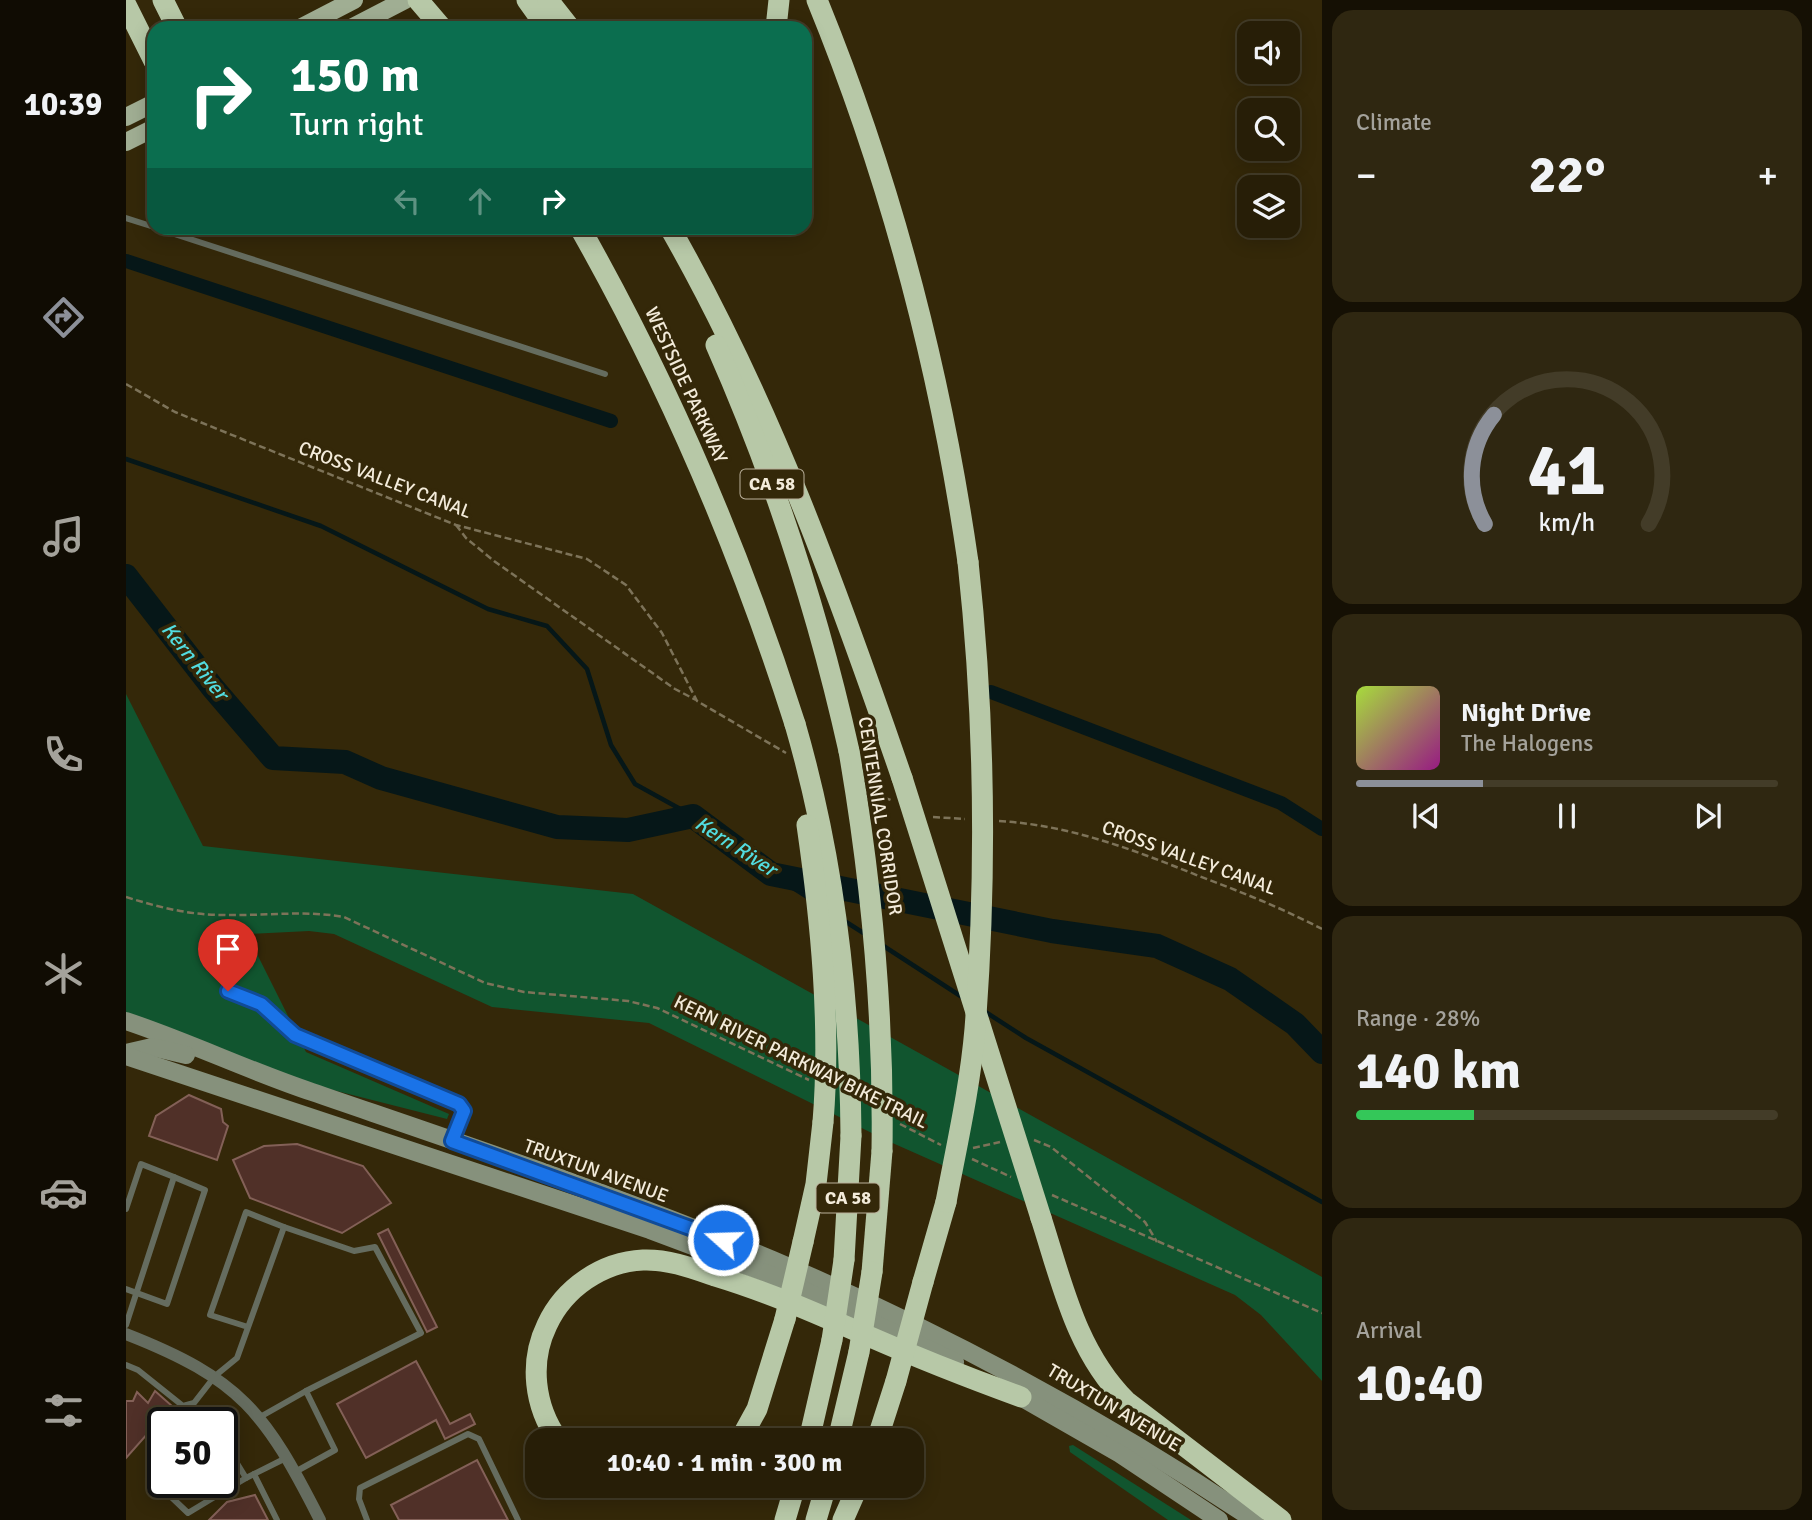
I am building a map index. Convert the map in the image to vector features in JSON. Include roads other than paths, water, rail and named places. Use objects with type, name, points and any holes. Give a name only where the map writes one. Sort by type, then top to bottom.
[{"type":"highway","points":[[163,0],[174,21]]},
{"type":"highway","points":[[431,0],[446,21]]},
{"type":"highway","points":[[527,0],[542,21]]},
{"type":"highway","points":[[548,0],[564,21]]},
{"type":"highway","points":[[777,21],[779,0]]},
{"type":"highway","points":[[817,0],[857,105],[912,280],[948,436],[968,562],[981,713],[984,867],[975,1029],[947,1202],[881,1428]]},
{"type":"highway","points":[[408,1],[433,21]]},
{"type":"highway","points":[[126,5],[147,47]]},
{"type":"highway","name":"WESTSIDE PARKWAY","points":[[584,235],[677,416],[755,607],[791,722]]},
{"type":"highway","name":"CENTENNIAL CORRIDOR","points":[[666,235],[719,350],[778,502],[814,608],[849,751],[865,849],[878,968],[882,1151],[872,1272],[859,1352],[841,1428]]},
{"type":"highway","points":[[674,235],[730,342],[785,464],[834,585],[902,778],[1076,1325],[1105,1377],[1133,1407],[1281,1520]]},
{"type":"highway","points":[[747,1428],[757,1409],[785,1319],[816,1184],[823,1122],[824,1041],[817,902],[791,722]]},
{"type":"highway","name":"CA 58","points":[[791,722],[825,851],[841,952],[849,1048],[851,1136],[844,1260],[832,1340],[812,1428]]},
{"type":"highway","points":[[552,1428],[542,1409],[536,1380],[538,1350],[547,1323],[564,1298],[586,1279],[613,1266],[642,1260],[684,1266],[776,1296],[928,1361],[1021,1396]]},
{"type":"highway","points":[[785,1520],[791,1498]]},
{"type":"highway","points":[[816,1520],[822,1498]]},
{"type":"highway","points":[[843,1520],[853,1498]]},
{"type":"main road","points":[[314,21],[354,0]]},
{"type":"main road","points":[[366,21],[408,1]]},
{"type":"main road","points":[[126,117],[147,106]]},
{"type":"main road","points":[[126,142],[147,132]]},
{"type":"main road","name":"TRUXTUN AVENUE","points":[[126,1021],[244,1069],[452,1141],[723,1240],[929,1331],[1095,1419],[1254,1520]]},
{"type":"main road","points":[[126,1054],[152,1047],[244,1069]]},
{"type":"main road","name":"TRUXTUN AVENUE","points":[[126,1054],[332,1126],[568,1202],[778,1278],[1021,1396],[1120,1454],[1219,1520]]},
{"type":"main road","points":[[332,1126],[366,1121],[438,1144],[452,1141]]},
{"type":"street","points":[[126,1334],[190,1361],[215,1376],[260,1418],[287,1457],[320,1520]]},
{"type":"lane","points":[[126,218],[147,225]]},
{"type":"lane","points":[[179,235],[605,374]]},
{"type":"lane","points":[[228,991],[261,1004],[295,1035],[459,1104],[464,1111],[452,1141]]},
{"type":"lane","points":[[126,1209],[141,1164],[205,1191],[167,1304],[126,1289]]},
{"type":"lane","points":[[126,1325],[174,1177]]},
{"type":"lane","points":[[248,1327],[210,1315],[246,1212],[354,1251],[375,1247],[421,1333],[306,1391],[260,1418]]},
{"type":"lane","points":[[126,1365],[138,1370],[183,1406],[194,1403],[215,1376],[237,1358],[284,1227]]},
{"type":"lane","points":[[295,1472],[335,1450],[306,1391]]},
{"type":"lane","points":[[367,1520],[359,1499],[360,1488],[468,1434],[474,1434],[518,1520]]},
{"type":"lane","points":[[238,1483],[287,1457]]},
{"type":"lane","points":[[238,1465],[246,1478]]},
{"type":"lane","points":[[254,1474],[277,1520]]},
{"type":"lane","points":[[172,1498],[188,1513],[213,1498]]},
{"type":"waterway","points":[[126,261],[611,421]]},
{"type":"waterway","points":[[126,459],[321,526],[488,609],[547,626],[587,669],[611,745],[635,784],[693,816]]},
{"type":"waterway","name":"Kern River","points":[[126,576],[213,688],[273,758],[345,762],[381,778],[557,827],[628,830],[693,816],[771,874],[1052,931],[1157,946],[1230,979],[1295,1024],[1322,1052]]},
{"type":"waterway","points":[[991,692],[1281,803],[1322,829]]},
{"type":"waterway","points":[[771,874],[809,898]]},
{"type":"waterway","points":[[843,920],[865,934]]},
{"type":"waterway","points":[[882,945],[962,997]]},
{"type":"waterway","points":[[984,1011],[1026,1038],[1322,1202]]}]
